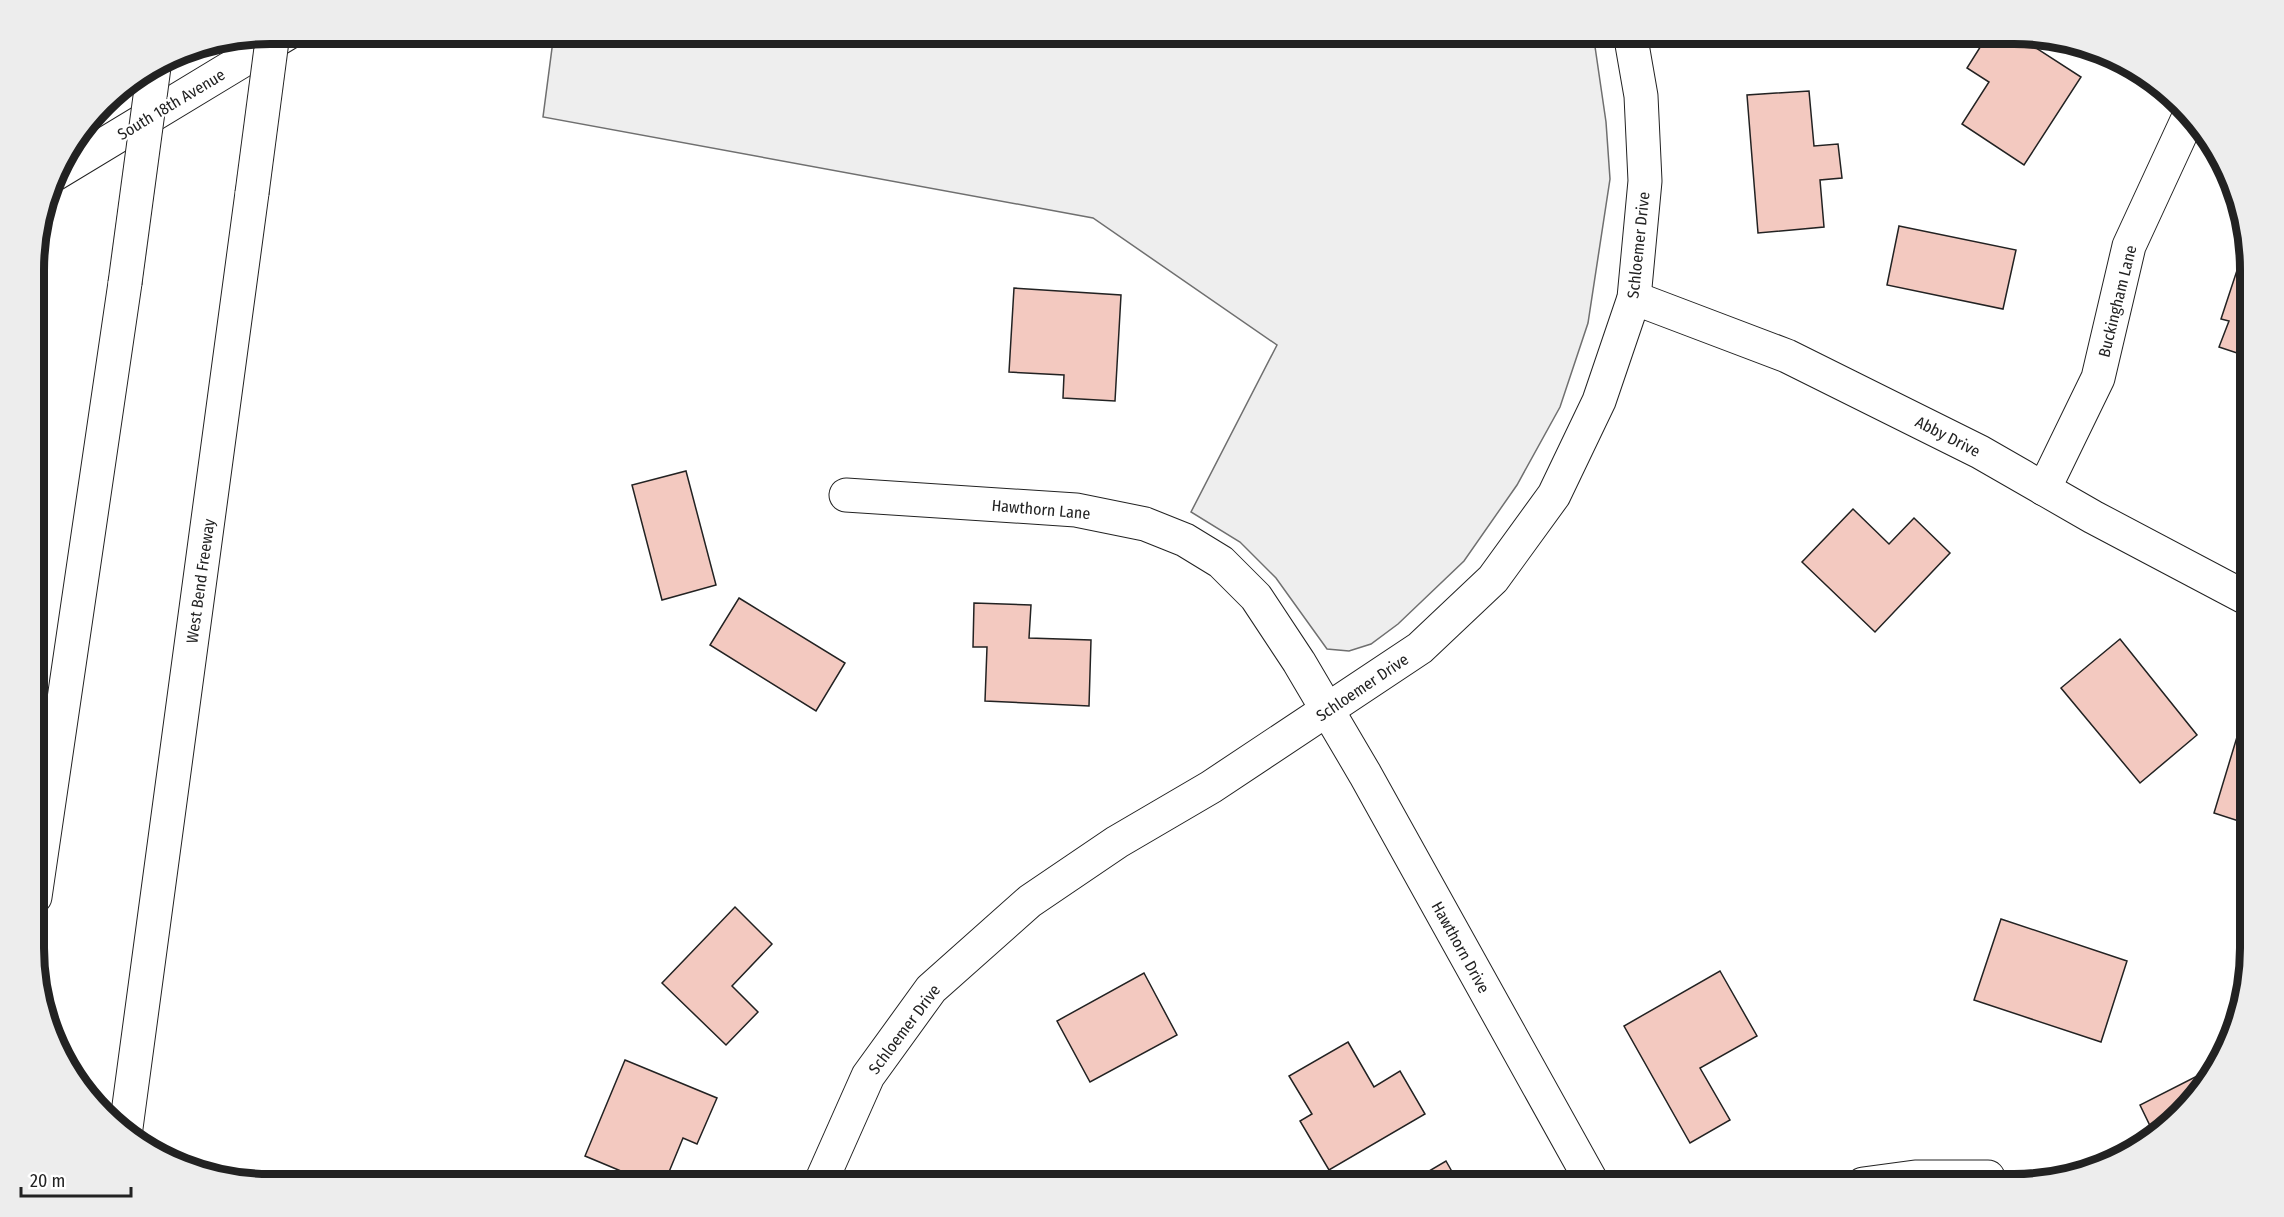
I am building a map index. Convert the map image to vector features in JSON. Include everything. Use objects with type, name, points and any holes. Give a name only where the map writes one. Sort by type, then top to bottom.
[{"type":"main road","name":"South 18th Avenue","points":[[69,165],[270,44]]},
{"type":"main road","name":"West Bend Freeway","points":[[127,1123],[272,44]]},
{"type":"main road","name":"Schloemer Drive","points":[[824,1174],[868,1076],[931,989],[1030,901],[1117,842],[1211,788],[1420,648],[1493,579],[1554,495],[1599,401],[1634,298],[1645,181],[1641,96],[1632,44]]},
{"type":"main road","points":[[43,842],[125,283],[153,76]]},
{"type":"main road","name":"Buckingham Lane","points":[[2044,489],[2098,378],[2129,246],[2186,122]]},
{"type":"main road","name":"Abby Drive","points":[[1634,298],[1787,356],[1980,452],[2240,595]]},
{"type":"main road","name":"Hawthorn Lane","points":[[846,495],[1076,510],[1145,524],[1185,540],[1221,562],[1256,597],[1328,711]]},
{"type":"main road","name":"Hawthorn Drive","points":[[1328,711],[1587,1174]]},
{"type":"shaded area","points":[[553,44],[1595,44],[1606,122],[1610,179],[1588,323],[1560,407],[1517,485],[1464,561],[1398,624],[1371,644],[1349,651],[1327,649],[1276,578],[1240,542],[1191,512],[1277,345],[1093,218],[543,117]]},
{"type":"building","points":[[1982,44],[2030,44],[2081,77],[2024,165],[1962,124],[1989,82],[1967,68]]},
{"type":"building","points":[[1809,91],[1814,146],[1838,144],[1842,178],[1820,180],[1824,227],[1758,233],[1747,95]]},
{"type":"building","points":[[1899,226],[2016,250],[2003,309],[1887,285]]},
{"type":"building","points":[[2240,261],[2240,354],[2219,347],[2229,321],[2221,319]]},
{"type":"building","points":[[1014,288],[1121,295],[1115,401],[1063,398],[1064,375],[1009,372]]},
{"type":"building","points":[[686,471],[716,585],[662,600],[632,485]]},
{"type":"building","points":[[1853,509],[1889,544],[1914,518],[1950,553],[1875,632],[1802,562]]},
{"type":"building","points":[[739,598],[845,663],[816,711],[710,645]]},
{"type":"building","points":[[974,603],[1031,605],[1029,638],[1091,640],[1089,706],[985,701],[987,647],[973,647]]},
{"type":"building","points":[[2120,639],[2197,735],[2140,783],[2061,688]]},
{"type":"building","points":[[2237,737],[2240,738],[2240,821],[2214,813]]},
{"type":"building","points":[[735,907],[772,944],[732,986],[758,1012],[726,1045],[662,983]]},
{"type":"building","points":[[2001,919],[2127,961],[2101,1042],[1974,1000]]},
{"type":"building","points":[[1720,971],[1757,1036],[1700,1068],[1730,1120],[1690,1143],[1624,1026]]},
{"type":"building","points":[[1144,973],[1177,1035],[1090,1082],[1057,1021]]},
{"type":"building","points":[[1348,1042],[1374,1087],[1400,1071],[1425,1114],[1329,1170],[1300,1121],[1312,1114],[1289,1076]]},
{"type":"building","points":[[625,1060],[717,1098],[697,1144],[683,1138],[668,1174],[628,1174],[585,1156]]},
{"type":"building","points":[[2201,1074],[2184,1097],[2151,1128],[2140,1105]]},
{"type":"building","points":[[1446,1161],[1453,1174],[1424,1174]]}]
